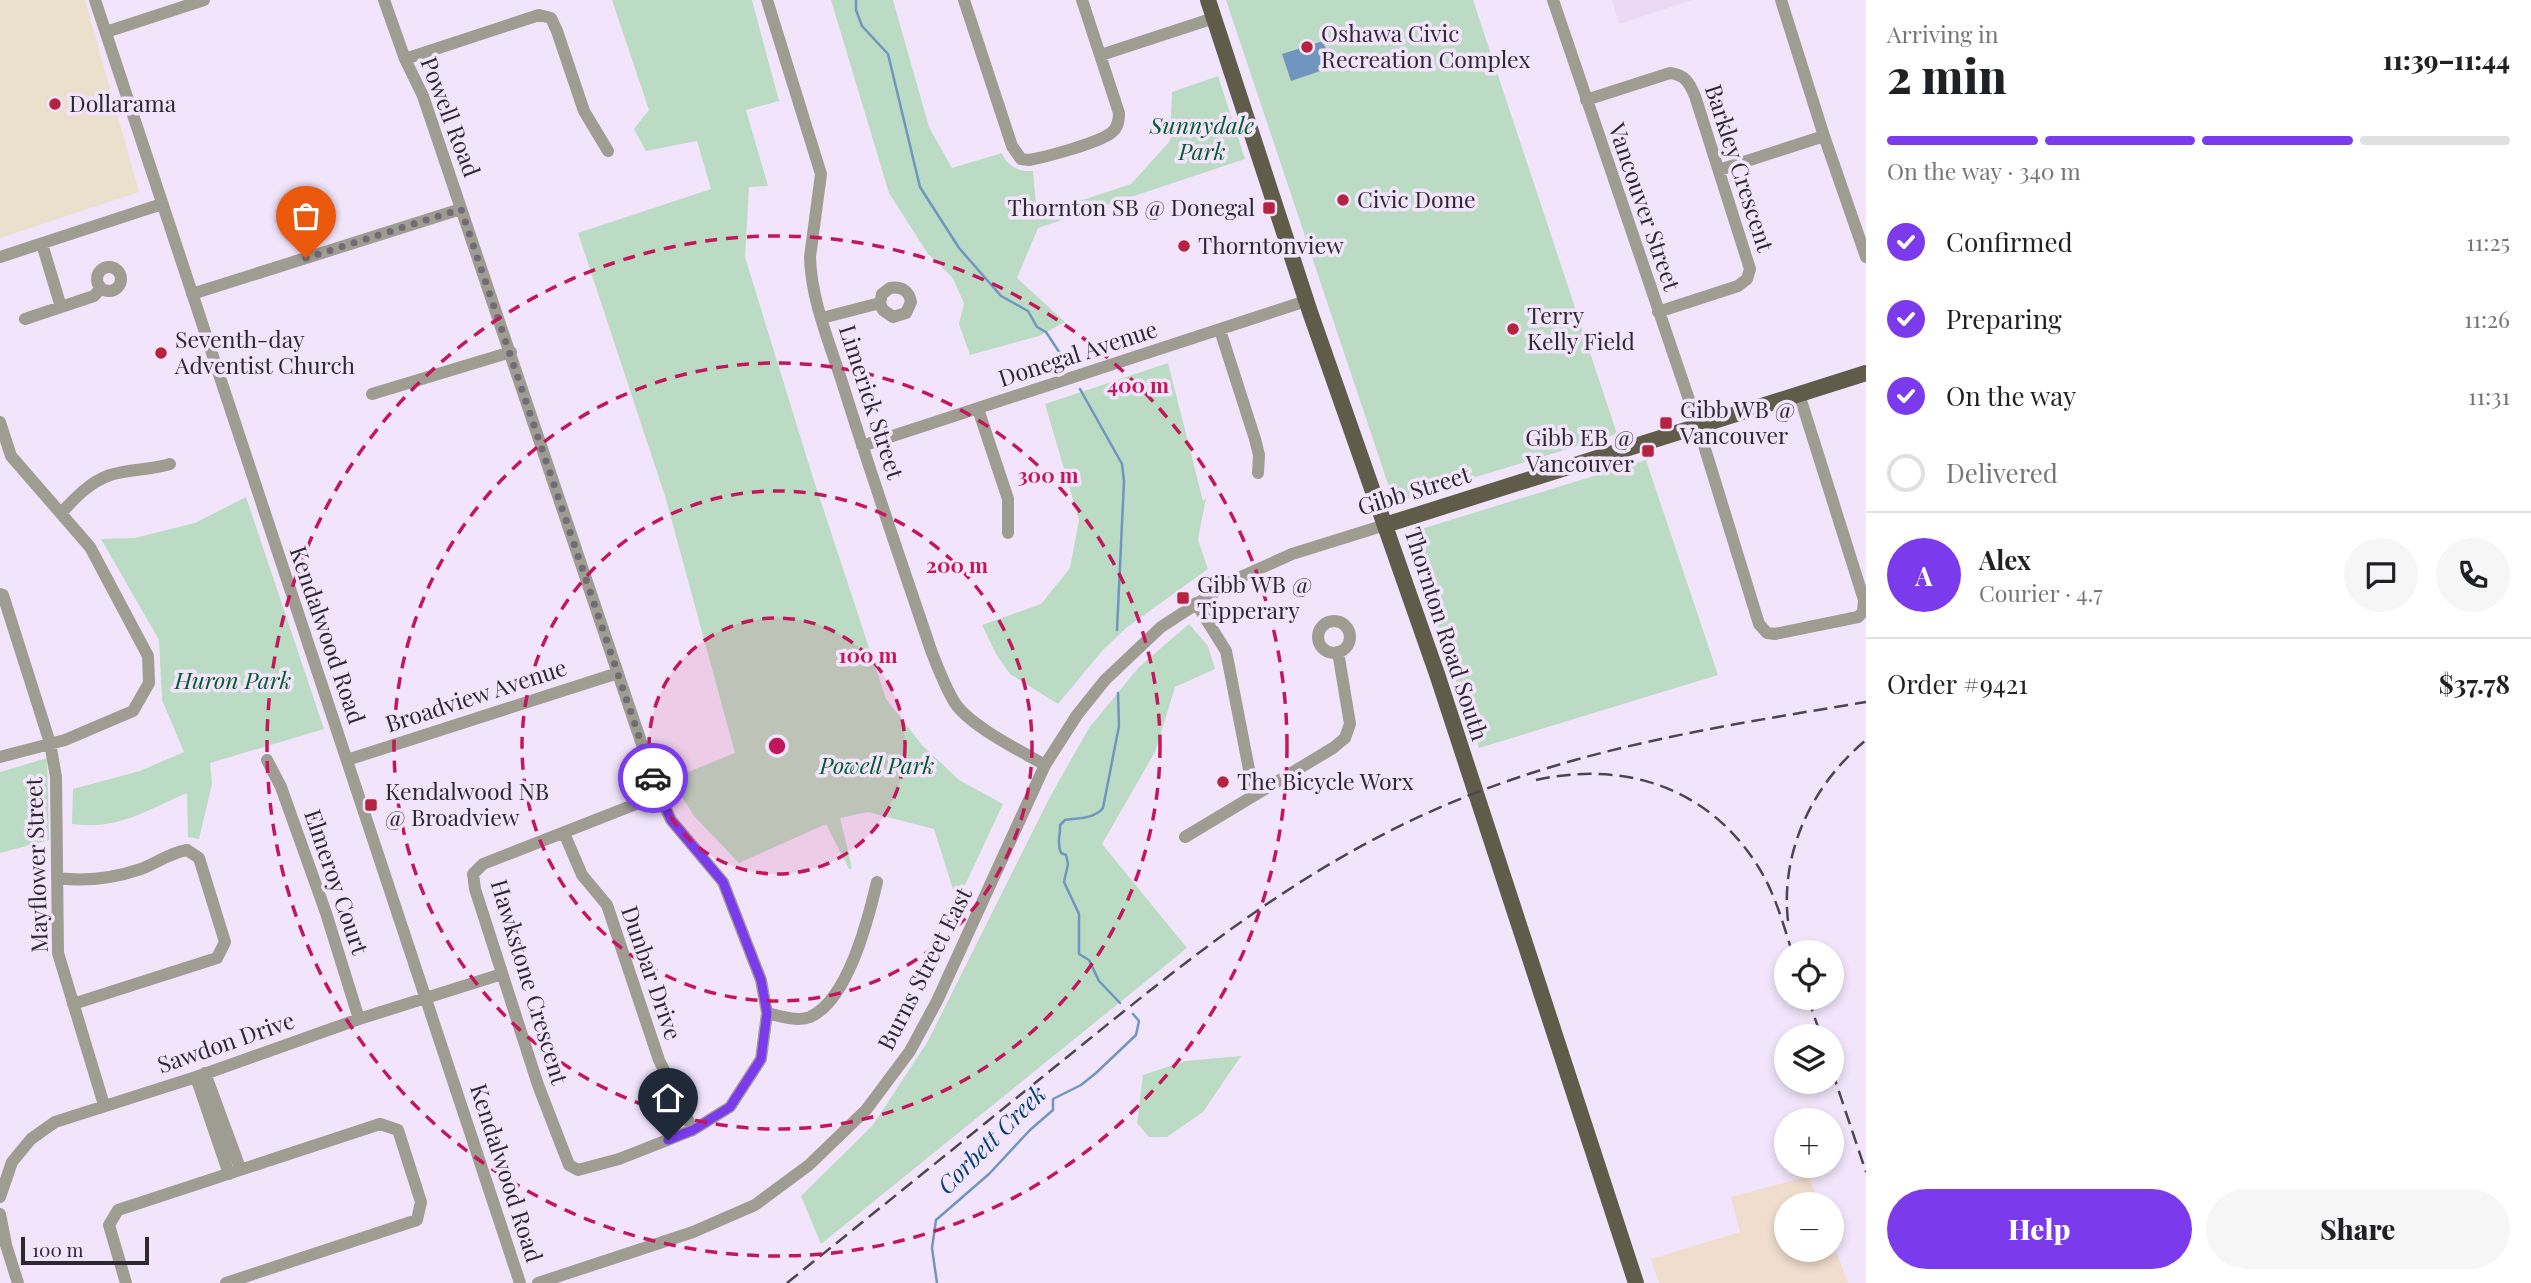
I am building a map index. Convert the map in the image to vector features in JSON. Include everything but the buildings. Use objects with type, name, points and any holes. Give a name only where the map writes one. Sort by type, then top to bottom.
[{"type":"main road","name":"Thornton Road South","points":[[1208,0],[1306,301],[1437,674],[1636,1283]]},
{"type":"main road","name":"Gibb Street","points":[[1385,524],[1866,373]]},
{"type":"street","name":"Kendalwood Road","points":[[95,0],[520,1283]]},
{"type":"street","points":[[106,32],[204,0]]},
{"type":"street","name":"Limerick Street","points":[[767,0],[821,174],[810,271],[862,446],[932,653],[956,705],[973,721],[1045,765]]},
{"type":"street","points":[[964,0],[1012,146],[1021,159],[1029,160],[1113,133],[1119,124],[1119,113],[1082,0]]},
{"type":"street","name":"Vancouver Street","points":[[1553,0],[1698,426],[1762,629],[1775,634],[1858,618],[1863,612],[1864,600],[1800,394]]},
{"type":"street","points":[[1781,0],[1866,257]]},
{"type":"street","name":"Powell Road","points":[[387,1],[405,59],[423,96],[511,352],[659,795],[671,820],[723,882],[761,980],[767,1013],[761,1059],[730,1107],[693,1130],[619,1159],[578,1170]]},
{"type":"street","points":[[405,59],[539,15],[551,18],[584,111],[608,150]]},
{"type":"street","points":[[1101,55],[1214,18]]},
{"type":"street","name":"Barkley Crescent","points":[[1586,100],[1670,74],[1680,75],[1688,81],[1695,96],[1750,269],[1747,279],[1738,286],[1658,312]]},
{"type":"street","points":[[1719,170],[1824,136]]},
{"type":"street","points":[[0,257],[162,204]]},
{"type":"street","points":[[192,294],[461,209]]},
{"type":"street","points":[[42,244],[61,307]]},
{"type":"street","points":[[25,319],[94,296],[101,288]]},
{"type":"street","name":"Donegal Avenue","points":[[862,446],[1306,301]]},
{"type":"street","points":[[822,318],[880,303]]},
{"type":"street","points":[[1220,330],[1255,439],[1259,455],[1258,473]]},
{"type":"street","points":[[372,394],[511,352]]},
{"type":"street","points":[[978,409],[1008,499],[1008,533]]},
{"type":"street","points":[[0,422],[6,459],[62,512],[90,547],[148,656],[149,683],[134,711],[50,743],[0,757]]},
{"type":"street","points":[[62,512],[85,488],[100,479],[112,474],[170,464]]},
{"type":"street","name":"Gibb Street","points":[[1045,765],[1077,715],[1105,680],[1142,643],[1196,603],[1271,562],[1385,524]]},
{"type":"street","name":"Mayflower Street","points":[[0,594],[3,595],[50,743],[56,777],[58,953],[104,1105]]},
{"type":"street","points":[[1196,603],[1226,651],[1254,796]]},
{"type":"street","points":[[1185,837],[1333,748],[1345,738],[1350,724],[1338,652]]},
{"type":"street","name":"Broadview Avenue","points":[[347,760],[618,673]]},
{"type":"street","name":"Elmeroy Court","points":[[267,760],[281,787],[326,913],[359,1019]]},
{"type":"street","name":"Burns Street East","points":[[538,1283],[693,1232],[755,1205],[809,1165],[866,1110],[903,1062],[927,1021],[1045,765]]},
{"type":"street","name":"Hawkstone Crescent","points":[[578,1170],[569,1165],[542,1097],[475,890],[473,874],[483,864],[659,795]]},
{"type":"street","name":"Dunbar Drive","points":[[564,833],[582,875],[607,905],[659,1060],[693,1130]]},
{"type":"street","points":[[58,878],[109,878],[143,868],[172,852],[187,850],[199,858],[225,942],[217,958],[73,1004]]},
{"type":"street","points":[[767,1013],[808,1018],[826,1006],[836,995],[865,930],[877,882]]},
{"type":"street","name":"Sawdon Drive","points":[[0,1197],[3,1178],[12,1162],[31,1139],[55,1122],[201,1075],[359,1019],[502,974]]},
{"type":"street","points":[[201,1075],[235,1171]]},
{"type":"street","points":[[126,1283],[109,1225],[118,1210],[380,1124],[398,1130],[421,1202],[417,1220],[226,1283]]},
{"type":"street","points":[[0,1214],[18,1283]]},
{"type":"shaded area","points":[[0,0],[85,0],[139,192],[0,238]]},
{"type":"shaded area","points":[[1612,0],[1692,0],[1619,24]]},
{"type":"shaded area","points":[[1810,1178],[1815,1192],[1774,1192],[1774,1262],[1840,1262],[1848,1283],[1659,1283],[1651,1259],[1740,1232],[1731,1197]]},
{"type":"green space","name":"Powell Park","points":[[612,0],[752,0],[779,101],[746,110],[768,186],[749,187],[745,257],[814,481],[886,699],[922,745],[959,780],[1003,804],[957,902],[934,829],[868,812],[840,818],[852,868],[849,869],[826,824],[739,863],[694,816],[671,779],[735,753],[665,496],[578,233],[711,189],[697,141],[646,151],[634,129],[649,110]]},
{"type":"green space","name":"Sunnydale Park","points":[[831,0],[893,0],[929,127],[952,168],[1002,153],[1014,167],[1033,171],[1037,215],[1131,184],[1170,141],[1172,92],[1218,76],[1245,159],[1038,228],[1017,278],[1065,322],[1039,336],[970,355],[959,324],[964,303],[952,277],[928,254],[889,193]]},
{"type":"green space","name":"Oshawa Civic Recreation Complex","points":[[1226,0],[1473,0],[1617,434],[1394,502]]},
{"type":"green space","points":[[1168,363],[1203,501],[1206,498],[1198,540],[1208,569],[1126,628],[1102,651],[1058,704],[1010,674],[996,654],[982,625],[1041,604],[1070,568],[1079,520],[1045,404]]},
{"type":"green space","points":[[1646,460],[1718,675],[1479,748],[1405,534]]},
{"type":"green space","name":"Huron Park","points":[[246,497],[324,729],[210,763],[212,784],[199,839],[188,837],[187,793],[118,822],[72,824],[73,789],[140,771],[184,752],[162,700],[159,640],[101,539],[135,538],[195,523]]},
{"type":"green space","points":[[1189,624],[1208,646],[1215,669],[1175,687],[1155,752],[1102,844],[1187,948],[821,1244],[801,1196],[873,1125],[928,1041],[1051,795],[1089,728],[1139,667]]},
{"type":"green space","points":[[47,758],[49,840],[0,853],[0,772]]},
{"type":"green space","points":[[1241,1056],[1203,1112],[1167,1137],[1149,1137],[1137,1123],[1143,1075],[1185,1061]]},
{"type":"water","points":[[1323,41],[1332,67],[1291,81],[1282,54]]},
{"type":"waterway","name":"Corbett Creek","points":[[856,0],[856,10],[862,26],[888,54],[920,187],[959,248],[1001,296],[1028,311],[1037,327],[1046,332],[1069,367]]},
{"type":"waterway","name":"Corbett Creek","points":[[1080,389],[1122,464],[1124,481],[1117,630]]},
{"type":"waterway","name":"Corbett Creek","points":[[1118,693],[1119,726],[1103,808],[1090,816],[1065,820],[1060,825],[1059,842],[1061,853],[1066,855],[1068,864],[1064,882],[1079,914],[1079,954],[1089,960],[1099,981],[1120,1003]]},
{"type":"waterway","name":"Corbett Creek","points":[[937,1283],[932,1248],[936,1220],[989,1174],[1030,1130],[1053,1110],[1053,1099],[1081,1085],[1136,1035],[1139,1021],[1133,1014]]},
{"type":"railway","points":[[787,1283],[1211,944],[1310,876],[1362,846],[1475,793],[1571,761],[1668,737],[1866,702]]},
{"type":"railway","points":[[1788,921],[1789,869],[1804,821],[1830,777],[1866,740]]},
{"type":"railway","points":[[1536,780],[1602,774],[1633,778],[1662,786],[1690,800],[1716,818],[1739,840],[1759,868],[1774,898],[1788,940]]},
{"type":"railway","points":[[1812,1010],[1817,1024]]},
{"type":"railway","points":[[1840,1094],[1866,1172]]},
{"type":"way so far","points":[[306,258],[461,209],[653,778]]},
{"type":"place","name":"Oshawa Civic Recreation Complex","points":[[1307,47]]},
{"type":"place","name":"Dollarama","points":[[55,104]]},
{"type":"place","name":"Civic Dome","points":[[1343,200]]},
{"type":"place","name":"Thornton SB @ Donegal","points":[[1269,208]]},
{"type":"place","name":"Thorntonview","points":[[1184,246]]},
{"type":"place","name":"Terry Kelly Field","points":[[1513,329]]},
{"type":"place","name":"Seventh-day Adventist Church","points":[[161,353]]},
{"type":"place","name":"Gibb WB @ Vancouver","points":[[1666,423]]},
{"type":"place","name":"Gibb EB @ Vancouver","points":[[1648,451]]},
{"type":"place","name":"Gibb WB @ Tipperary","points":[[1183,598]]},
{"type":"place","name":"The Bicycle Worx","points":[[1223,782]]},
{"type":"place","name":"Kendalwood NB @ Broadview","points":[[371,805]]},
{"type":"route","points":[[653,778],[671,820],[723,882],[761,980],[767,1013],[761,1059],[730,1107],[693,1130],[668,1140]]}]
